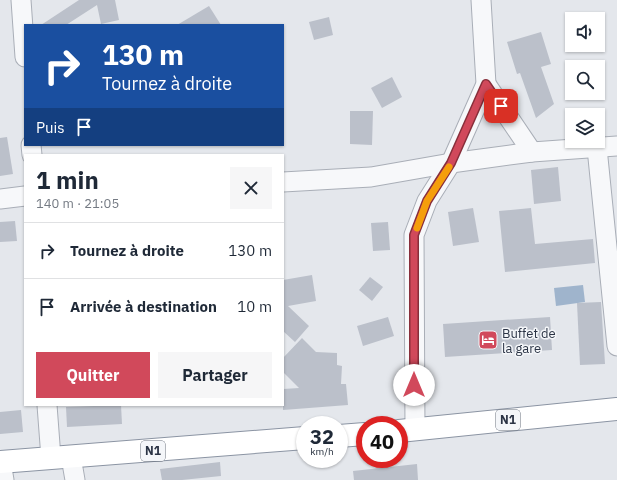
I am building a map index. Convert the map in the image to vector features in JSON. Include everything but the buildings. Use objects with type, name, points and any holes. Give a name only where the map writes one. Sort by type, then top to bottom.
[{"type":"highway","name":"N1","points":[[408,430],[617,409]]},
{"type":"highway","name":"N1","points":[[2,468],[61,458],[296,439]]},
{"type":"street","points":[[21,0],[24,43]]},
{"type":"street","points":[[408,416],[414,235],[427,201],[451,163],[486,84],[481,0]]},
{"type":"street","points":[[486,84],[532,152]]},
{"type":"street","points":[[605,147],[617,146]]},
{"type":"street","points":[[284,182],[371,177],[451,163],[532,152],[597,148],[617,346]]},
{"type":"street","points":[[0,199],[24,196]]},
{"type":"street","points":[[47,406],[61,458],[75,480]]},
{"type":"water","points":[[583,285],[585,302],[556,306],[554,288]]},
{"type":"slow traffic","points":[[417,228],[427,201],[449,167]]},
{"type":"place","name":"Buffet de la gare","points":[[488,340]]},
{"type":"route","points":[[414,385],[414,235],[427,201],[451,163],[486,84],[501,106]]}]
